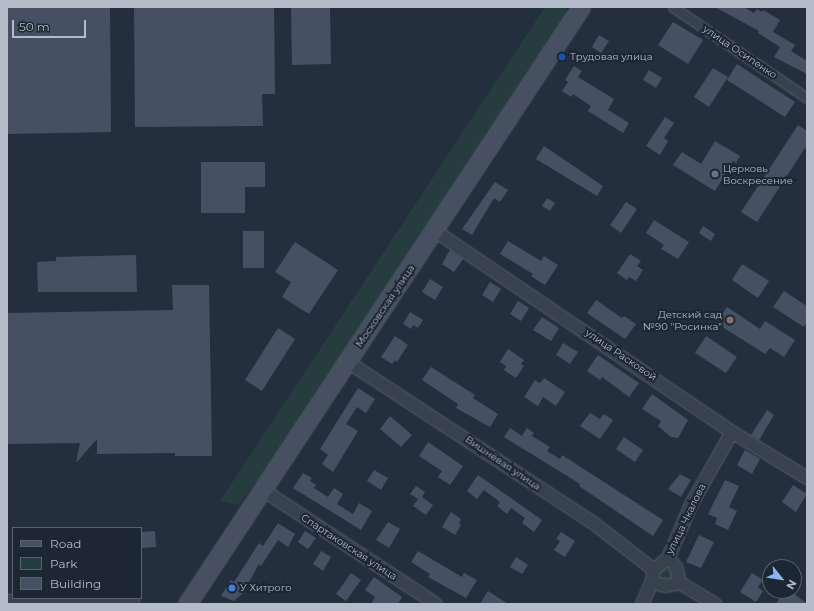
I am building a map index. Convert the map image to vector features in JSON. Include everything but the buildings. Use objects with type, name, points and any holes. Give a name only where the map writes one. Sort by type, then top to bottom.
[{"type":"main road","name":"Московская улица","points":[[187,604],[435,232],[581,7]]},
{"type":"street","name":"улица Осипенко","points":[[673,7],[807,98]]},
{"type":"street","name":"улица Расковой","points":[[435,232],[732,432],[807,478]]},
{"type":"street","name":"Вишнёвая улица","points":[[348,362],[592,522],[654,570]]},
{"type":"street","name":"улица Чкалова","points":[[654,570],[668,558],[692,503],[732,432]]},
{"type":"street","name":"Спартаковская улица","points":[[263,490],[436,604]]},
{"type":"street","points":[[668,558],[676,567],[680,582],[715,604]]},
{"type":"street","points":[[642,604],[652,582],[654,570]]},
{"type":"street","points":[[652,582],[665,586],[680,582]]},
{"type":"street","points":[[7,602],[108,600],[132,604]]},
{"type":"green space","points":[[545,7],[566,7],[567,13],[260,478],[238,505],[220,501]]},
{"type":"green space","points":[[664,567],[668,567],[674,573],[671,580],[661,581],[659,577]]},
{"type":"place","name":"Трудовая улица","points":[[562,57]]},
{"type":"place","name":"Церковь Воскресение","points":[[715,174]]},
{"type":"place","name":"Детский сад №90 \"Росинка\"","points":[[730,320]]},
{"type":"place","name":"У Хитрого","points":[[232,588]]}]
